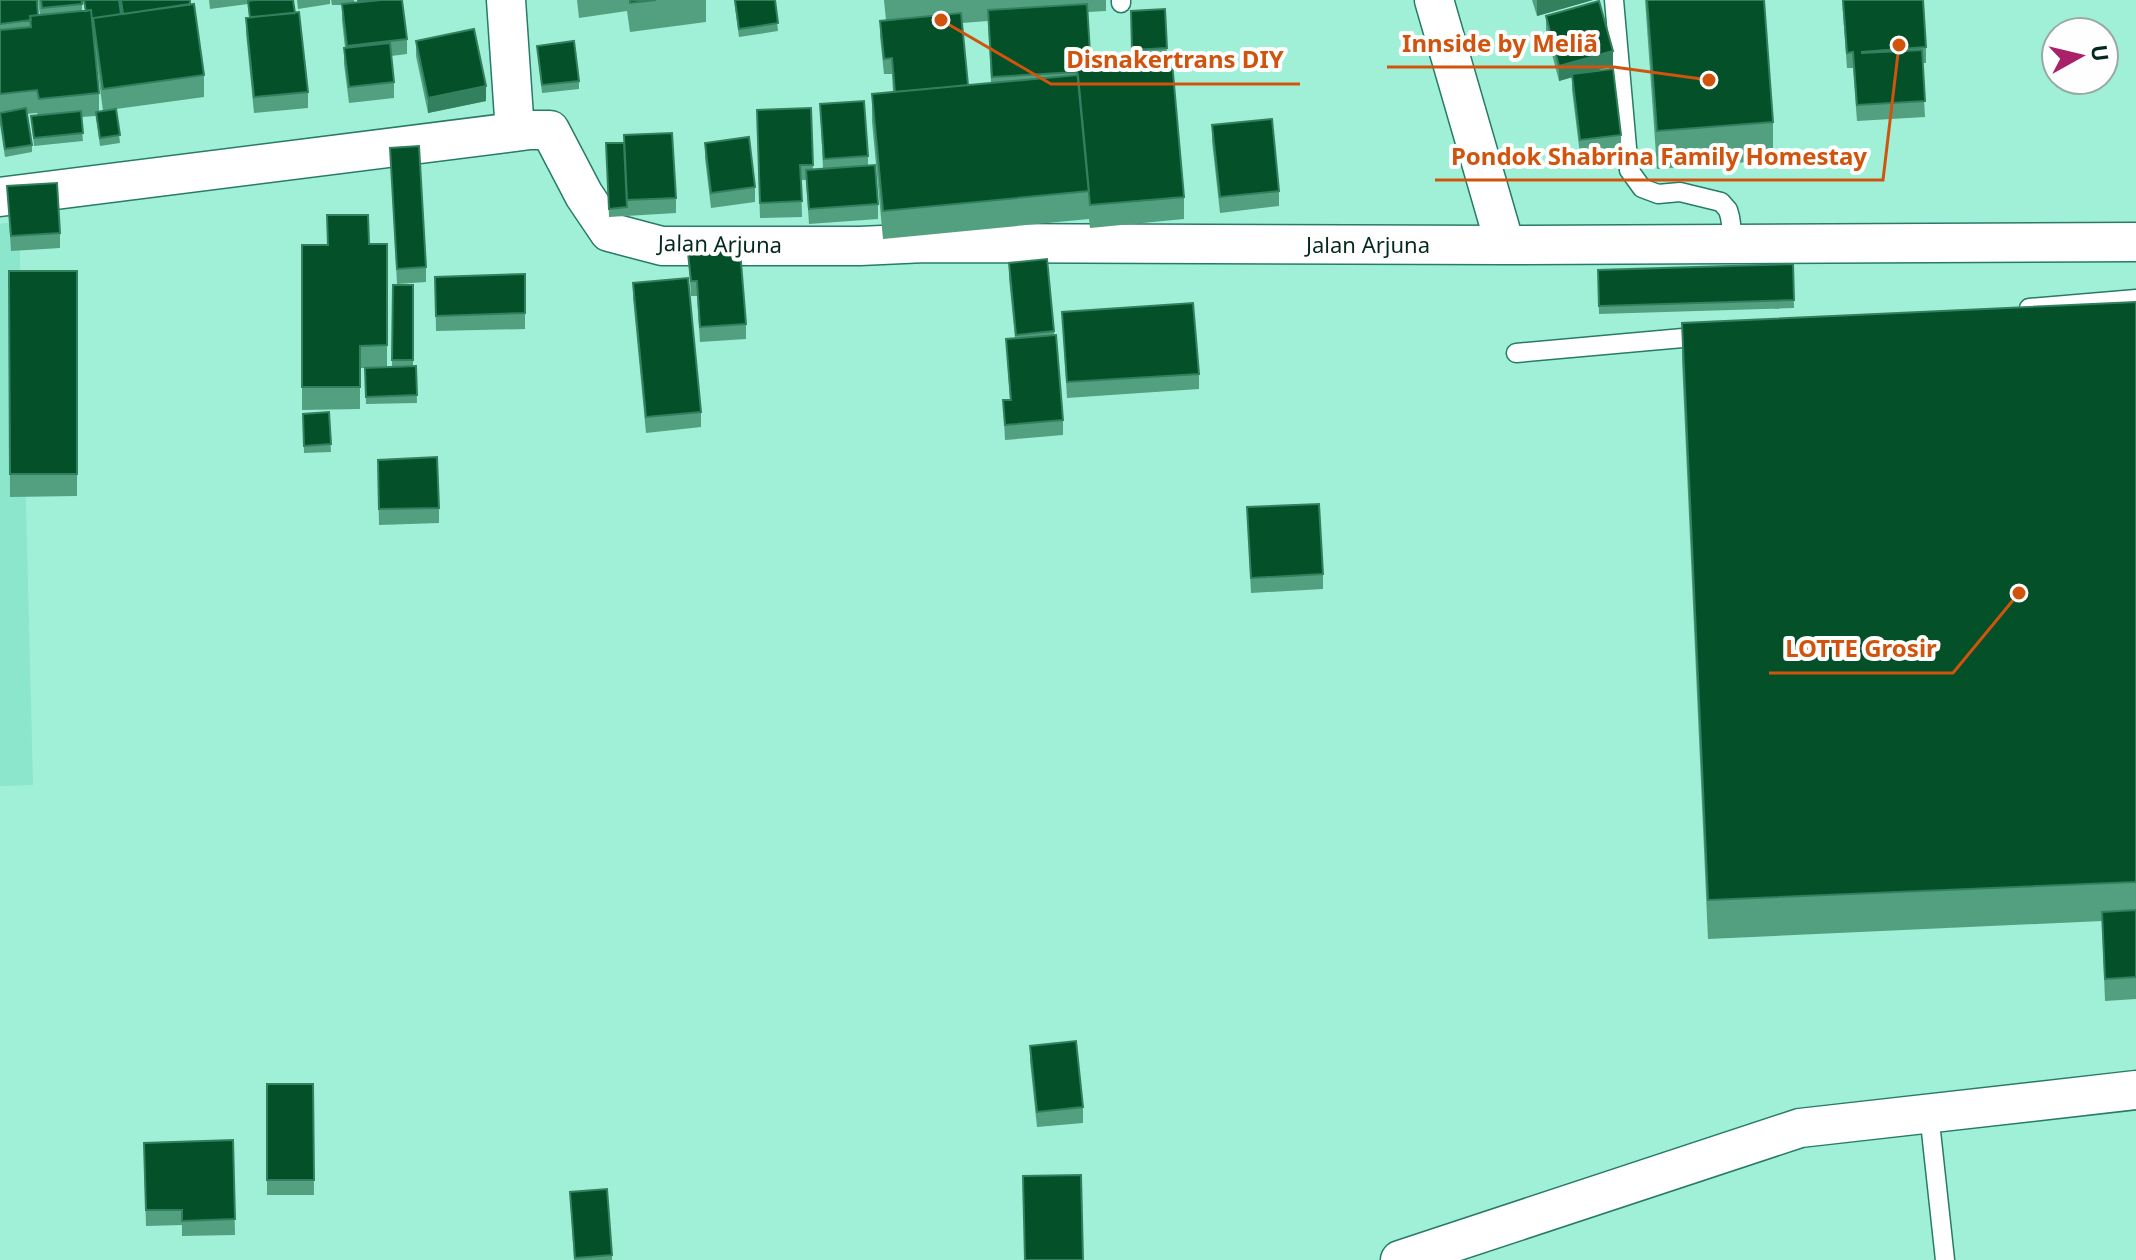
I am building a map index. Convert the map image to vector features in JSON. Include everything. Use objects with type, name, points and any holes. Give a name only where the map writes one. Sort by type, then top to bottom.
[{"type":"street","points":[[506,0],[515,132]]},
{"type":"street","points":[[1434,0],[1505,245],[2136,242]]},
{"type":"street","name":"Jalan Arjuna","points":[[0,197],[550,130],[584,195],[609,232],[662,246],[925,243],[1505,245]]},
{"type":"street","points":[[1400,1260],[1800,1128],[2136,1090]]},
{"type":"lane","points":[[1614,0],[1629,170],[1642,188],[1658,194],[1680,192],[1721,202],[1728,210],[1734,244]]},
{"type":"lane","points":[[2009,310],[2136,299]]},
{"type":"lane","points":[[1516,353],[1723,335]]},
{"type":"lane","points":[[1929,1113],[1945,1260]]},
{"type":"shaded area","points":[[19,221],[33,785],[0,786],[0,224]]},
{"type":"building","points":[[0,0],[37,0],[38,16],[30,16],[31,20],[0,24]]},
{"type":"building","points":[[41,0],[82,0],[82,4],[42,8]]},
{"type":"building","points":[[84,0],[119,0],[121,14],[92,20],[91,10],[86,11]]},
{"type":"building","points":[[121,0],[190,0],[190,4],[123,14]]},
{"type":"building","points":[[293,0],[295,13],[250,17],[248,1]]},
{"type":"building","points":[[402,0],[407,39],[347,46],[342,4]]},
{"type":"building","points":[[735,0],[775,0],[778,23],[739,29]]},
{"type":"building","points":[[1647,0],[1764,0],[1773,122],[1657,131]]},
{"type":"building","points":[[1843,0],[1923,0],[1926,47],[1862,53],[1922,50],[1925,101],[1857,105],[1853,52],[1847,53]]},
{"type":"building","points":[[1599,1],[1613,51],[1559,66],[1546,16]]},
{"type":"building","points":[[194,4],[204,75],[103,89],[93,18]]},
{"type":"building","points":[[1087,4],[1091,69],[992,77],[988,10]]},
{"type":"building","points":[[1165,9],[1167,48],[1132,50],[1131,11]]},
{"type":"building","points":[[91,10],[99,93],[39,99],[37,90],[0,94],[0,30],[31,27],[30,16]]},
{"type":"building","points":[[299,12],[308,92],[254,97],[246,18]]},
{"type":"building","points":[[961,13],[968,85],[895,92],[892,58],[884,59],[880,21]]},
{"type":"building","points":[[474,29],[486,86],[428,98],[416,41]]},
{"type":"building","points":[[574,41],[579,81],[542,85],[537,46]]},
{"type":"building","points":[[390,43],[394,82],[349,87],[344,48]]},
{"type":"building","points":[[1172,62],[1184,197],[1090,205],[1077,70]]},
{"type":"building","points":[[1613,69],[1621,135],[1580,140],[1572,74]]},
{"type":"building","points":[[1078,75],[1089,191],[883,211],[872,94]]},
{"type":"building","points":[[864,101],[868,156],[824,159],[820,104]]},
{"type":"building","points":[[26,108],[32,145],[5,149],[0,113]]},
{"type":"building","points":[[811,108],[813,165],[800,165],[802,201],[760,203],[757,110]]},
{"type":"building","points":[[116,109],[120,135],[100,138],[96,112]]},
{"type":"building","points":[[81,111],[83,133],[34,138],[31,116]]},
{"type":"building","points":[[1272,119],[1279,191],[1220,197],[1212,125]]},
{"type":"building","points":[[672,133],[676,198],[627,200],[624,135]]},
{"type":"building","points":[[749,137],[755,187],[711,193],[705,143]]},
{"type":"building","points":[[606,143],[624,143],[627,207],[609,209]]},
{"type":"building","points":[[419,146],[426,267],[397,269],[390,148]]},
{"type":"building","points":[[875,165],[878,204],[809,209],[806,170]]},
{"type":"building","points":[[57,183],[60,233],[11,236],[7,186]]},
{"type":"building","points":[[327,215],[368,215],[369,244],[387,244],[387,345],[360,346],[360,387],[302,387],[302,245],[328,245]]},
{"type":"building","points":[[740,250],[746,324],[700,327],[697,281],[691,281],[688,253]]},
{"type":"building","points":[[1047,259],[1054,331],[1016,335],[1009,263]]},
{"type":"building","points":[[1793,264],[1794,300],[1599,306],[1598,270]]},
{"type":"building","points":[[9,271],[77,271],[77,474],[10,474]]},
{"type":"building","points":[[525,274],[525,313],[436,316],[435,277]]},
{"type":"building","points":[[688,278],[701,412],[646,417],[633,283]]},
{"type":"building","points":[[393,285],[413,285],[413,360],[392,360]]},
{"type":"building","points":[[2136,302],[2136,882],[1708,900],[1682,323]]},
{"type":"building","points":[[1193,303],[1199,374],[1067,382],[1062,312]]},
{"type":"building","points":[[1056,335],[1063,420],[1005,425],[1003,400],[1011,400],[1006,339]]},
{"type":"building","points":[[416,366],[417,395],[366,397],[365,368]]},
{"type":"building","points":[[329,412],[331,444],[304,446],[303,414]]},
{"type":"building","points":[[437,457],[439,508],[379,509],[378,460]]},
{"type":"building","points":[[1319,504],[1323,574],[1251,578],[1247,507]]},
{"type":"building","points":[[2136,910],[2136,977],[2105,979],[2102,912]]},
{"type":"building","points":[[1076,1041],[1083,1107],[1037,1112],[1030,1046]]},
{"type":"building","points":[[267,1084],[313,1084],[314,1180],[267,1180]]},
{"type":"building","points":[[233,1140],[235,1219],[182,1221],[182,1210],[146,1210],[144,1143]]},
{"type":"building","points":[[1081,1175],[1083,1260],[1025,1260],[1023,1176]]},
{"type":"building","points":[[607,1189],[612,1255],[575,1258],[570,1192]]},
{"type":"place","name":"Disnakertrans DIY","points":[[941,20]]},
{"type":"place","name":"Pondok Shabrina Family Homestay","points":[[1899,45]]},
{"type":"place","name":"Innside by Meliã","points":[[1709,80]]},
{"type":"place","name":"LOTTE Grosir","points":[[2019,593]]}]
